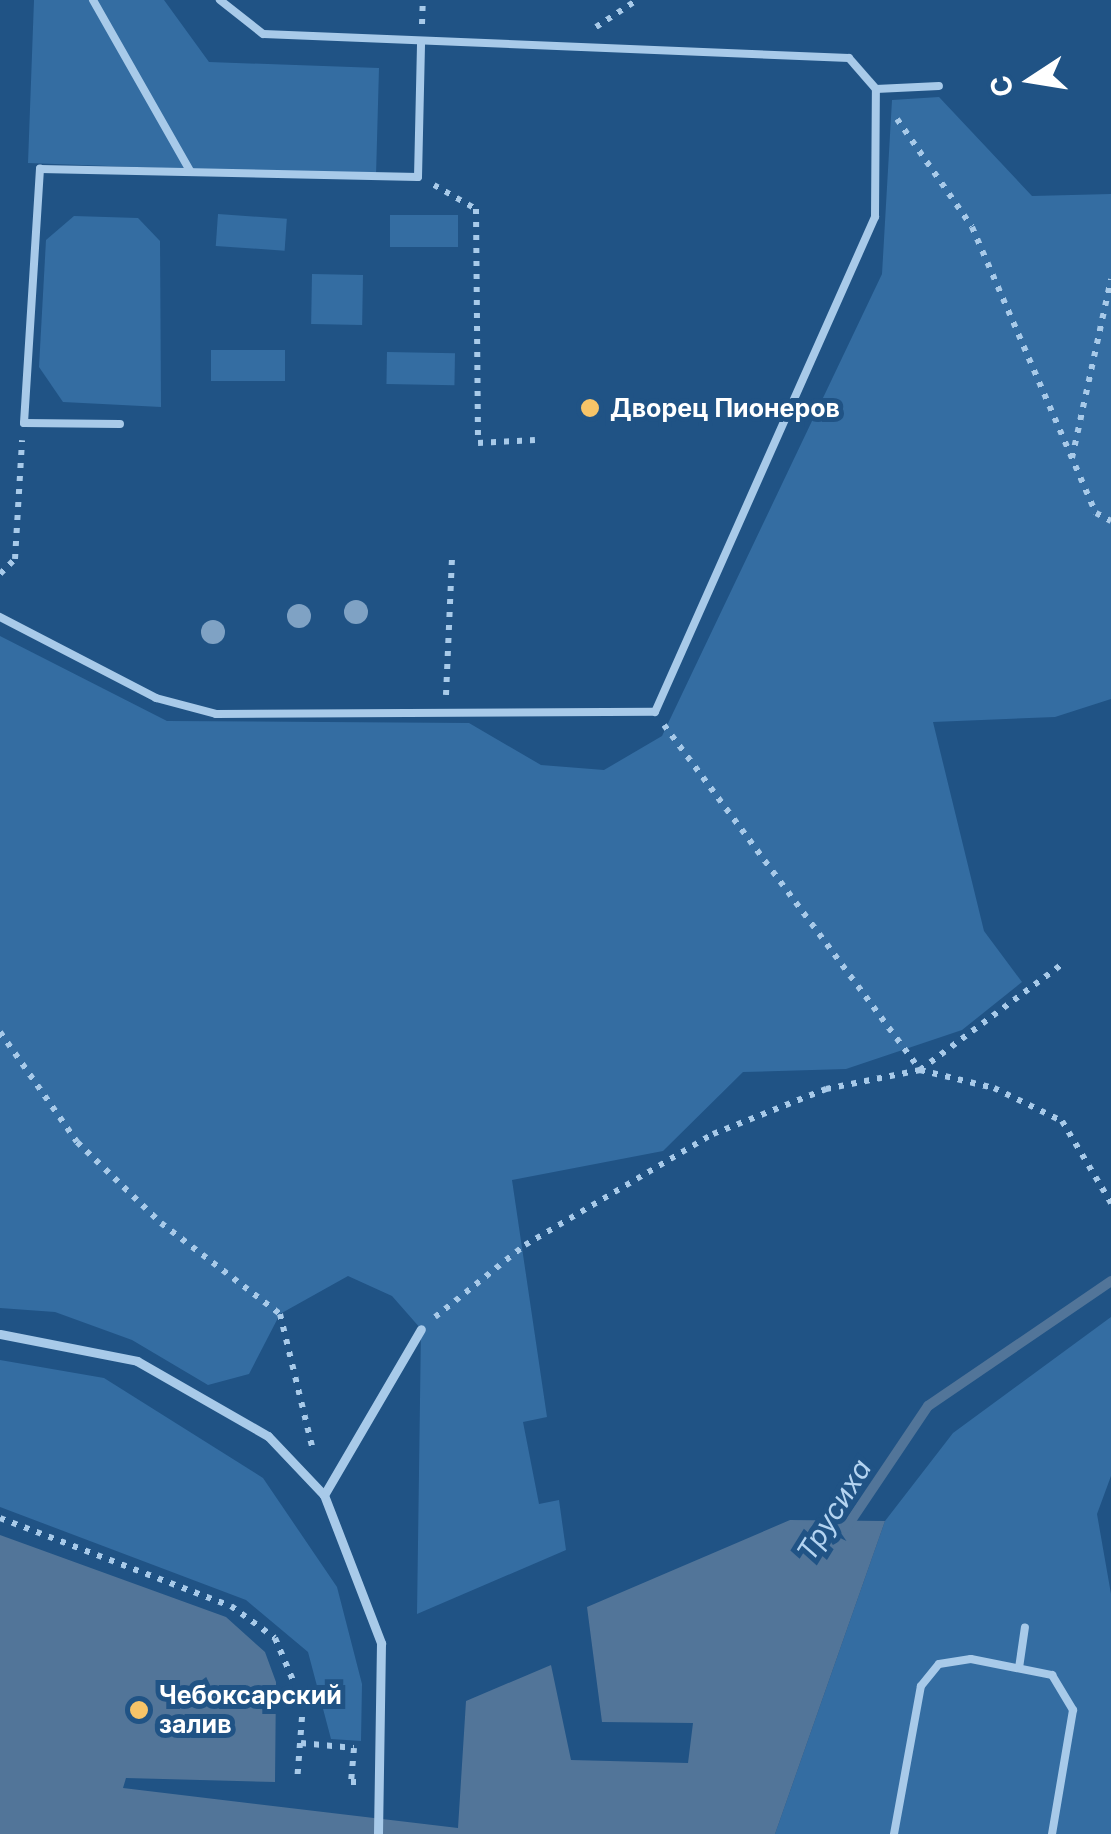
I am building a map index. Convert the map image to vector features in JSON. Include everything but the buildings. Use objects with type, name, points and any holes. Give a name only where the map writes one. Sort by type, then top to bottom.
[{"type":"street","points":[[324,1496],[420,1328]]},
{"type":"street","points":[[0,1334],[61,1339],[190,1390],[268,1436],[324,1496],[382,1642],[378,1834]]},
{"type":"lane","points":[[93,0],[190,171]]},
{"type":"lane","points":[[0,617],[156,698],[216,714],[445,707],[655,712],[876,216],[876,89],[849,58],[263,34],[220,0]]},
{"type":"lane","points":[[120,424],[24,424],[40,169],[418,177],[421,42]]},
{"type":"lane","points":[[876,89],[939,86]]},
{"type":"lane","points":[[1018,1668],[1025,1628]]},
{"type":"lane","points":[[894,1834],[921,1686],[938,1664],[1018,1668],[1052,1674],[1073,1710],[1052,1834]]},
{"type":"path","points":[[876,89],[972,226],[1096,513],[1111,521]]},
{"type":"path","points":[[418,177],[476,209],[478,442],[535,440]]},
{"type":"path","points":[[1072,460],[1111,279]]},
{"type":"path","points":[[0,574],[15,559],[24,424]]},
{"type":"path","points":[[445,707],[452,559]]},
{"type":"path","points":[[655,712],[920,1070]]},
{"type":"path","points":[[920,1070],[1065,962]]},
{"type":"path","points":[[0,1032],[78,1142],[160,1223],[280,1314],[324,1496]]},
{"type":"path","points":[[420,1328],[525,1245],[713,1134],[826,1089],[920,1070],[994,1088],[1062,1120],[1111,1202]]},
{"type":"path","points":[[0,1518],[231,1606],[275,1638],[303,1704],[296,1782]]},
{"type":"path","points":[[301,1744],[354,1748],[352,1782],[381,1783]]},
{"type":"shaded area","points":[[34,0],[164,0],[209,62],[379,68],[376,176],[28,163]]},
{"type":"shaded area","points":[[939,97],[1032,196],[1111,194],[1111,699],[1055,717],[933,722],[984,931],[1022,982],[962,1030],[846,1069],[743,1072],[663,1151],[512,1180],[547,1417],[523,1422],[539,1504],[559,1500],[566,1550],[417,1614],[421,1329],[392,1296],[348,1276],[280,1314],[249,1374],[208,1385],[132,1340],[55,1312],[0,1308],[0,636],[167,721],[469,723],[541,765],[604,770],[662,736],[882,274],[892,100]]},
{"type":"shaded area","points":[[218,214],[287,219],[285,251],[216,246]]},
{"type":"shaded area","points":[[390,215],[458,215],[458,247],[390,247]]},
{"type":"shaded area","points":[[74,216],[138,218],[160,241],[161,407],[63,402],[39,367],[46,240]]},
{"type":"shaded area","points":[[312,274],[363,275],[362,325],[311,324]]},
{"type":"shaded area","points":[[211,350],[285,350],[285,381],[211,381]]},
{"type":"shaded area","points":[[387,352],[455,353],[454,385],[386,384]]},
{"type":"shaded area","points":[[1111,1317],[1111,1476],[1097,1514],[1111,1594],[1111,1834],[775,1834],[885,1521],[953,1433]]},
{"type":"shaded area","points":[[0,1360],[104,1378],[263,1478],[337,1587],[362,1684],[361,1741],[331,1739],[308,1652],[246,1600],[0,1507]]},
{"type":"shaded area","points":[[790,1520],[885,1521],[775,1834],[0,1834],[0,1535],[226,1617],[265,1652],[276,1682],[275,1782],[126,1778],[123,1788],[458,1828],[466,1701],[551,1665],[571,1760],[688,1763],[693,1723],[602,1722],[587,1607]]},
{"type":"waterway","name":"Трусиха","points":[[846,1528],[928,1406],[1111,1281]]},
{"type":"place","name":"Дворец Пионеров","points":[[590,408]]},
{"type":"place","name":"Чебоксарский залив","points":[[139,1710]]}]
